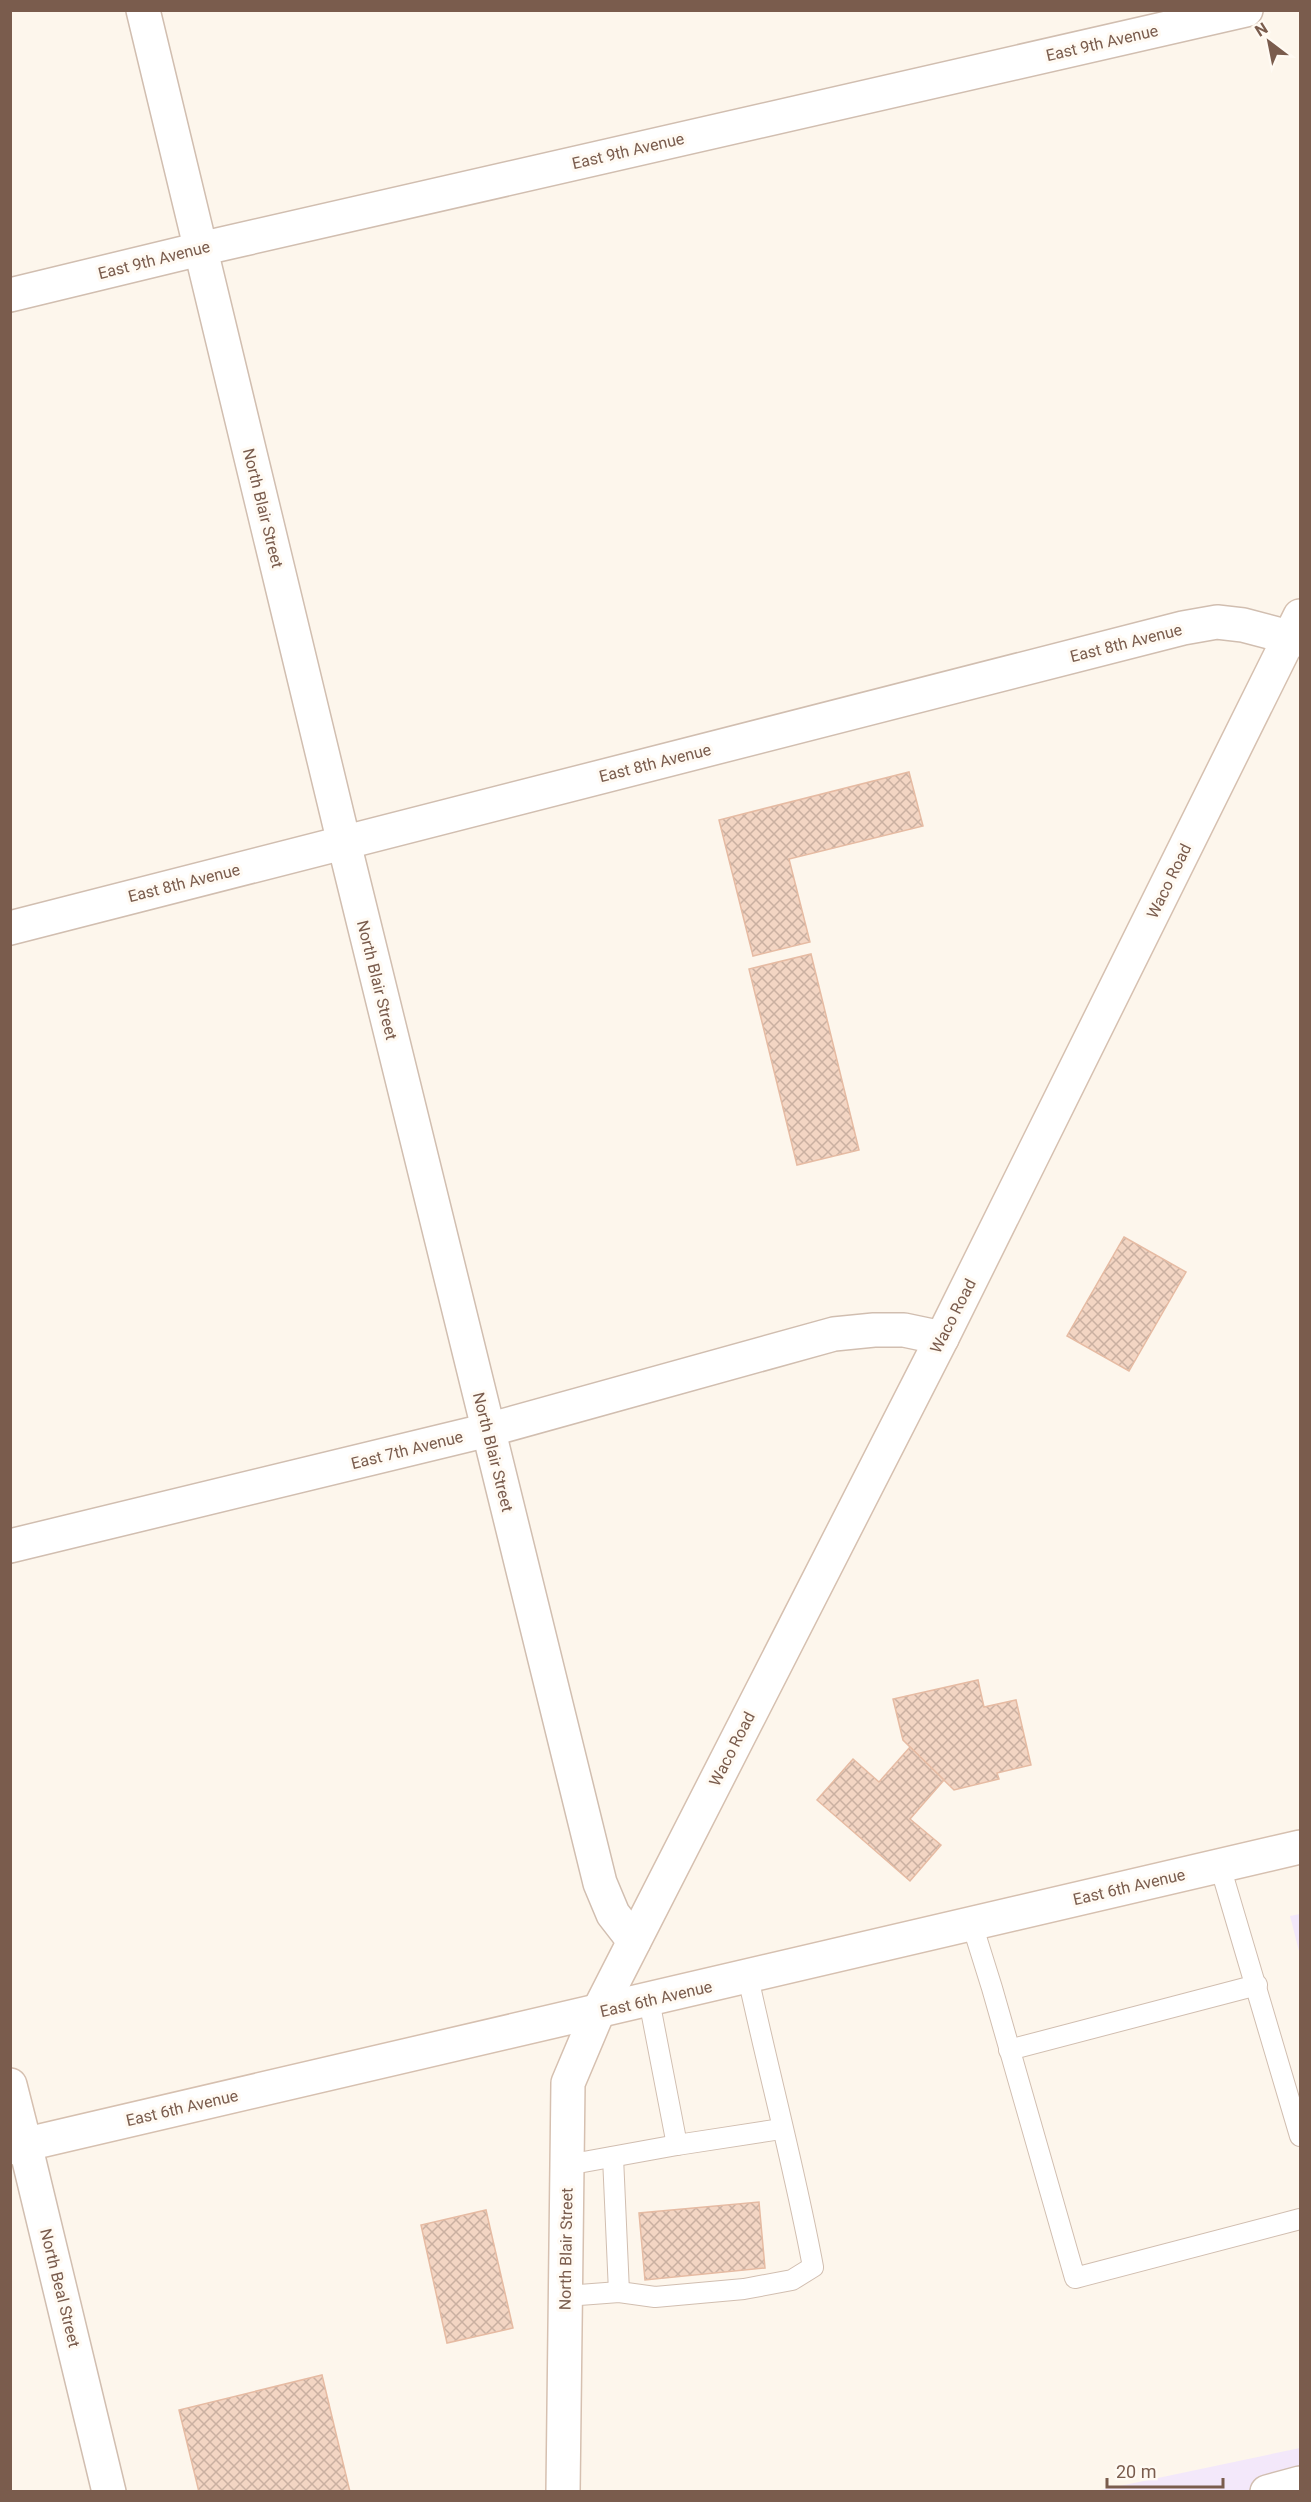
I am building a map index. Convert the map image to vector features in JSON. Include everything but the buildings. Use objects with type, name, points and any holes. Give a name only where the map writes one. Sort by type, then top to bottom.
[{"type":"street","name":"North Blair Street","points":[[143,10],[344,843],[600,1883],[613,1914],[634,1941]]},
{"type":"street","name":"East 9th Avenue","points":[[10,295],[200,249],[1246,10]]},
{"type":"street","name":"East 8th Avenue","points":[[10,928],[1183,628],[1217,622],[1297,631]]},
{"type":"street","name":"Waco Road","points":[[598,2012],[942,1338],[1297,631]]},
{"type":"street","name":"East 7th Avenue","points":[[10,1546],[488,1430],[834,1334],[904,1330],[942,1338]]},
{"type":"street","name":"East 6th Avenue","points":[[18,2146],[1300,1847]]},
{"type":"street","name":"North Blair Street","points":[[563,2492],[568,2083],[598,2012]]},
{"type":"street","name":"North Beal Street","points":[[10,2085],[18,2146],[109,2492]]},
{"type":"street","points":[[1267,2492],[1300,2483]]},
{"type":"lane","points":[[1220,1866],[1300,2136]]},
{"type":"lane","points":[[972,1924],[1075,2278],[1300,2220]]},
{"type":"lane","points":[[566,2296],[619,2292],[655,2297],[744,2289],[792,2280],[813,2267],[798,2187],[782,2129],[748,1977]]},
{"type":"lane","points":[[1009,2050],[1257,1986]]},
{"type":"lane","points":[[649,2000],[677,2145]]},
{"type":"lane","points":[[567,2164],[782,2129]]},
{"type":"lane","points":[[614,2157],[619,2292]]},
{"type":"shaded area","points":[[1300,1914],[1300,1955],[1290,1916]]},
{"type":"shaded area","points":[[1300,2448],[1300,2491],[1096,2491]]}]
